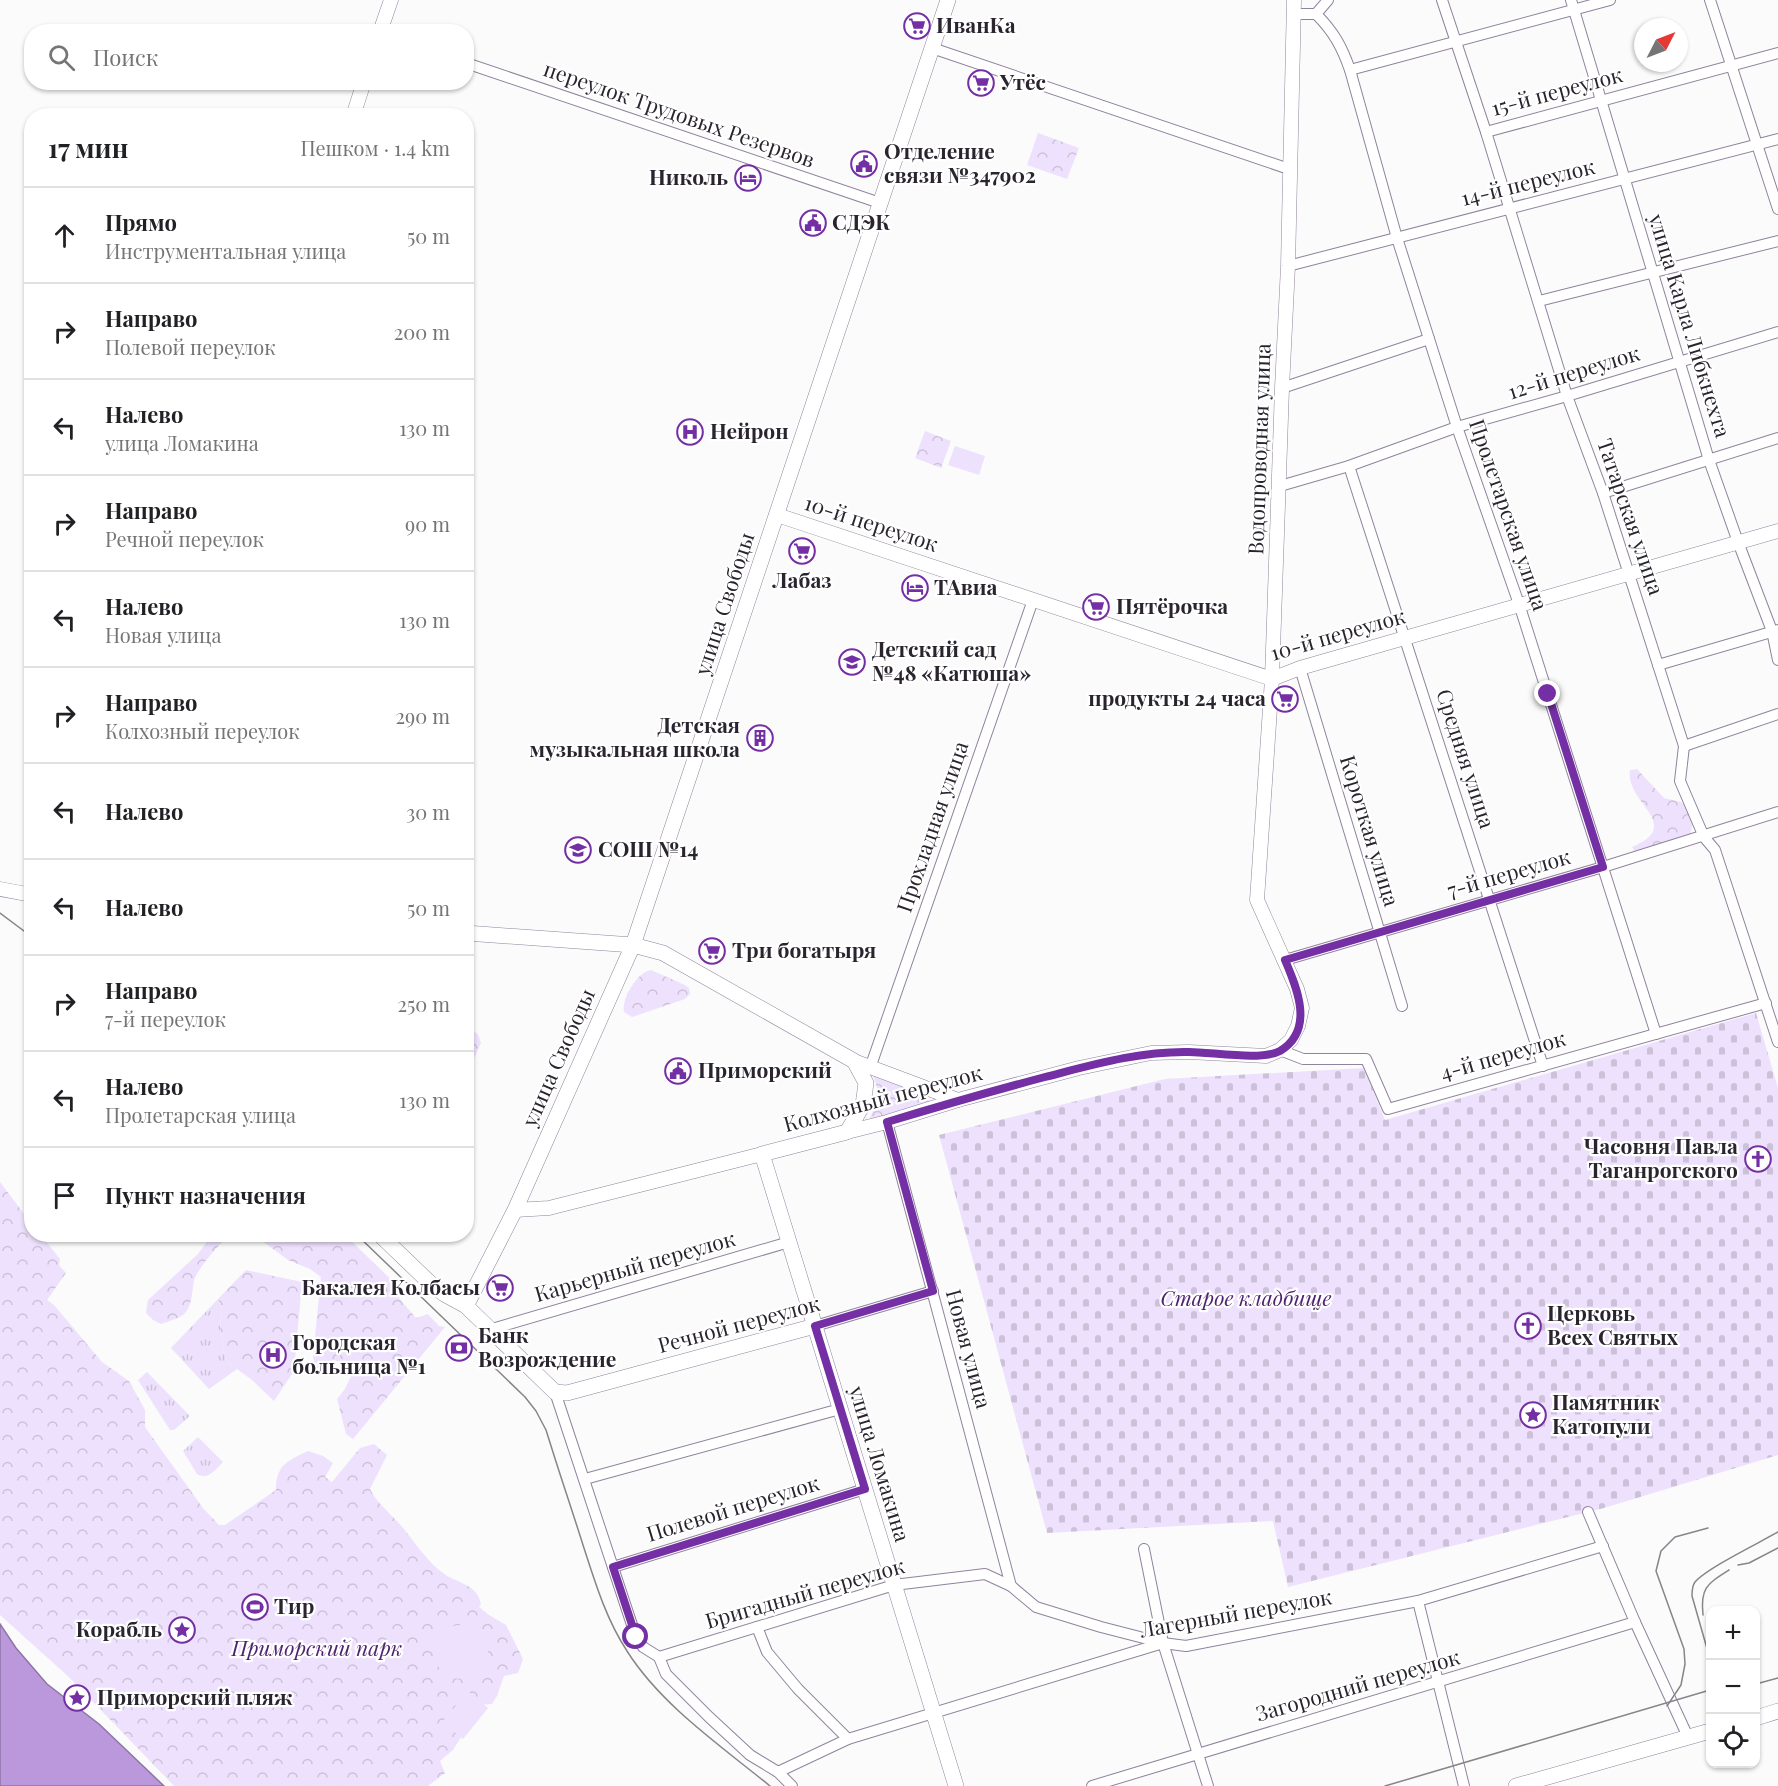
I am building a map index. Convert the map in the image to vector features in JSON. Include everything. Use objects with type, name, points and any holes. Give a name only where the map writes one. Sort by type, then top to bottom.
[{"type":"main road","name":"улица Свободы","points":[[466,1306],[515,1210],[633,945],[948,0]]},
{"type":"main road","points":[[474,934],[633,945],[663,953],[854,1061],[866,1083],[862,1105],[848,1132]]},
{"type":"main road","name":"Колхозный переулок","points":[[762,1154],[848,1132]]},
{"type":"main road","name":"улица Ломакина","points":[[762,1154],[956,1786]]},
{"type":"main road","points":[[387,1242],[431,1284],[466,1306],[492,1329],[555,1392]]},
{"type":"main road","name":"Речной переулок","points":[[555,1392],[567,1393],[815,1326]]},
{"type":"main road","points":[[1760,1717],[1778,1712]]},
{"type":"main road","points":[[1516,1786],[1541,1783],[1706,1732]]},
{"type":"street","points":[[383,24],[391,0]]},
{"type":"street","points":[[1294,7],[1316,14],[1328,0]]},
{"type":"street","name":"Татарская улица","points":[[1442,0],[1486,132],[1567,396],[1603,493],[1684,746],[1680,782],[1704,837],[1715,850],[1778,1042]]},
{"type":"street","points":[[1350,70],[1456,41],[1573,4],[1610,0]]},
{"type":"street","points":[[1710,0],[1778,209]]},
{"type":"street","name":"улица Карла Либкнехта","points":[[1573,4],[1709,460],[1738,542],[1775,630],[1778,660]]},
{"type":"street","name":"Водопроводная улица","points":[[1285,960],[1257,900],[1272,679],[1280,486],[1294,7]]},
{"type":"street","name":"Пролетарская улица","points":[[1316,14],[1331,28],[1345,54],[1397,238],[1429,339],[1519,604],[1656,1034]]},
{"type":"street","points":[[932,48],[1289,169]]},
{"type":"street","name":"15-й переулок","points":[[1486,132],[1778,53]]},
{"type":"street","name":"переулок Трудовых Резервов","points":[[474,66],[880,203]]},
{"type":"street","points":[[355,108],[361,90]]},
{"type":"street","name":"14-й переулок","points":[[1288,266],[1508,207],[1778,139]]},
{"type":"street","points":[[1539,301],[1778,241]]},
{"type":"street","name":"12-й переулок","points":[[1280,486],[1349,466],[1457,427],[1778,332]]},
{"type":"street","points":[[1282,388],[1429,339]]},
{"type":"street","points":[[1603,493],[1778,438]]},
{"type":"street","name":"Средняя улица","points":[[1349,466],[1542,1066]]},
{"type":"street","name":"10-й переулок","points":[[777,514],[1272,679],[1300,668],[1778,531]]},
{"type":"street","name":"Прохладная улица","points":[[870,1068],[1033,600]]},
{"type":"street","points":[[1658,665],[1775,630]]},
{"type":"street","name":"Короткая улица","points":[[1300,668],[1402,1006]]},
{"type":"street","points":[[1684,746],[1778,714]]},
{"type":"street","name":"7-й переулок","points":[[1285,960],[1704,837],[1778,812]]},
{"type":"street","points":[[0,889],[24,894]]},
{"type":"street","points":[[1280,1050],[1291,1041],[1298,1026],[1302,1008],[1285,960]]},
{"type":"street","name":"4-й переулок","points":[[1280,1050],[1303,1059],[1366,1059],[1388,1109],[1766,1003]]},
{"type":"street","name":"Колхозный переулок","points":[[848,1132],[1079,1068],[1151,1053],[1189,1052],[1266,1056],[1280,1050]]},
{"type":"street","points":[[854,1061],[958,1100]]},
{"type":"street","name":"Новая улица","points":[[887,1122],[1011,1586]]},
{"type":"street","name":"Колхозный переулок","points":[[515,1210],[549,1208],[762,1154]]},
{"type":"street","name":"Карьерный переулок","points":[[492,1329],[789,1242]]},
{"type":"street","name":"Речной переулок","points":[[815,1326],[933,1291]]},
{"type":"street","points":[[555,1392],[636,1637],[643,1647],[659,1658],[666,1674],[709,1718],[750,1755],[778,1772],[792,1786]]},
{"type":"street","points":[[585,1479],[840,1409]]},
{"type":"street","name":"Полевой переулок","points":[[613,1567],[865,1489]]},
{"type":"street","points":[[1588,1512],[1688,1737]]},
{"type":"street","name":"Лагерный переулок","points":[[778,1772],[848,1739],[1163,1643],[1186,1646],[1418,1601],[1603,1546]]},
{"type":"street","points":[[1144,1549],[1163,1643],[1208,1786]]},
{"type":"street","name":"Бригадный переулок","points":[[659,1658],[894,1585],[985,1574],[1011,1586],[1036,1607],[1163,1643]]},
{"type":"street","points":[[1418,1601],[1464,1786]]},
{"type":"street","name":"Загородний переулок","points":[[1092,1786],[1635,1622]]},
{"type":"street","points":[[757,1627],[767,1653],[798,1689],[848,1739]]},
{"type":"green space","points":[[1038,133],[1079,148],[1067,179],[1027,165]]},
{"type":"green space","points":[[925,431],[951,441],[941,468],[915,458]]},
{"type":"green space","points":[[955,446],[985,456],[979,475],[948,465]]},
{"type":"green space","points":[[1637,769],[1664,798],[1681,802],[1689,808],[1693,822],[1690,835],[1635,852],[1632,847],[1647,839],[1654,830],[1654,821],[1631,782],[1630,770]]},
{"type":"green space","points":[[651,970],[685,985],[689,988],[690,994],[685,999],[632,1017],[624,1012],[625,1000],[631,987],[640,976]]},
{"type":"green space","name":"Старое кладбище","points":[[1756,1013],[1778,1088],[1778,1455],[1604,1508],[1288,1587],[1273,1521],[1047,1533],[939,1135],[1165,1079],[1364,1068],[1385,1120]]},
{"type":"green space","points":[[474,1031],[478,1034],[481,1043],[474,1058]]},
{"type":"green space","points":[[876,1074],[913,1089],[930,1101],[926,1106],[872,1120],[870,1118],[878,1098],[873,1076]]},
{"type":"green space","name":"Приморский парк","points":[[0,1182],[24,1214],[24,1242],[47,1242],[60,1259],[59,1265],[66,1273],[47,1300],[54,1305],[102,1362],[129,1381],[145,1410],[145,1427],[203,1508],[219,1525],[225,1525],[276,1490],[281,1469],[294,1458],[308,1451],[323,1456],[333,1463],[325,1477],[332,1482],[360,1448],[374,1444],[387,1455],[370,1489],[373,1495],[437,1568],[471,1588],[479,1597],[481,1604],[479,1607],[506,1625],[523,1659],[518,1673],[504,1676],[492,1704],[481,1705],[453,1750],[440,1761],[445,1773],[428,1786],[174,1786],[70,1678],[0,1615]]},
{"type":"green space","points":[[207,1242],[223,1242],[200,1269],[194,1280],[191,1302],[186,1312],[161,1324],[153,1320],[146,1313],[148,1300],[198,1254]]},
{"type":"green space","points":[[264,1242],[352,1242],[403,1291],[399,1298],[416,1318],[428,1314],[439,1326],[445,1327],[353,1439],[346,1434],[337,1399],[352,1374],[344,1363],[334,1360],[321,1369],[315,1368],[313,1356],[321,1277],[310,1269],[288,1260]]},
{"type":"green space","points":[[246,1270],[302,1282],[294,1371],[274,1401],[252,1380],[226,1361],[220,1327],[222,1309],[218,1299]]},
{"type":"green space","points":[[218,1299],[222,1309],[220,1327],[226,1361],[237,1369],[209,1389],[171,1348]]},
{"type":"green space","points":[[147,1372],[190,1416],[174,1430],[170,1430],[138,1380]]},
{"type":"green space","points":[[198,1437],[223,1462],[212,1473],[205,1476],[197,1474],[183,1451]]},
{"type":"green space","points":[[461,1625],[471,1627],[480,1633],[486,1642],[488,1652],[486,1662],[480,1671],[471,1677],[461,1679],[451,1677],[442,1671],[436,1662],[434,1652],[436,1642],[442,1633],[451,1627]]},
{"type":"green space","points":[[468,1691],[488,1708],[463,1739],[442,1722]]},
{"type":"shaded area","points":[[0,1624],[16,1648],[47,1684],[99,1724],[164,1786],[0,1786]]},
{"type":"tram line","points":[[0,913],[24,931]]},
{"type":"tram line","points":[[364,1242],[525,1397],[536,1411],[546,1430],[602,1600],[627,1651],[641,1671],[674,1707],[770,1786]]},
{"type":"tram line","points":[[1667,1706],[1681,1685],[1685,1664],[1684,1649],[1656,1571],[1661,1551],[1675,1537],[1708,1528]]},
{"type":"tram line","points":[[1706,1645],[1692,1596],[1694,1584],[1701,1576],[1778,1532]]},
{"type":"tram line","points":[[1738,1565],[1749,1563],[1778,1548]]},
{"type":"tram line","points":[[1703,1615],[1704,1593],[1710,1583],[1729,1570]]},
{"type":"tram line","points":[[1760,1683],[1778,1678]]},
{"type":"tram line","points":[[1385,1786],[1706,1691]]},
{"type":"place","name":"ИванКа","points":[[917,26]]},
{"type":"place","name":"Утёс","points":[[981,83]]},
{"type":"place","name":"Отделение связи №347902","points":[[864,164]]},
{"type":"place","name":"Николь","points":[[748,178]]},
{"type":"place","name":"СДЭК","points":[[813,223]]},
{"type":"place","name":"Нейрон","points":[[690,432]]},
{"type":"place","name":"Лабаз","points":[[802,551]]},
{"type":"place","name":"ТАвиа","points":[[915,588]]},
{"type":"place","name":"Пятёрочка","points":[[1096,607]]},
{"type":"place","name":"Детский сад №48 «Катюша»","points":[[852,662]]},
{"type":"place","name":"продукты 24 часа","points":[[1285,699]]},
{"type":"place","name":"Детская музыкальная школа","points":[[760,738]]},
{"type":"place","name":"СОШ №14","points":[[578,850]]},
{"type":"place","name":"Три богатыря","points":[[712,951]]},
{"type":"place","name":"Приморский","points":[[678,1071]]},
{"type":"place","name":"Часовня Павла Таганрогского","points":[[1758,1159]]},
{"type":"place","name":"Бакалея Колбасы","points":[[500,1288]]},
{"type":"place","name":"Церковь Всех Святых","points":[[1528,1326]]},
{"type":"place","name":"Банк Возрождение","points":[[459,1348]]},
{"type":"place","name":"Городская больница №1","points":[[273,1355]]},
{"type":"place","name":"Памятник Катопули","points":[[1533,1415]]},
{"type":"place","name":"Тир","points":[[255,1607]]},
{"type":"place","name":"Корабль","points":[[182,1630]]},
{"type":"place","name":"Приморский пляж","points":[[77,1698]]},
{"type":"route","points":[[636,1637],[613,1567],[865,1489],[815,1326],[933,1291],[887,1122],[958,1100],[1079,1068],[1151,1053],[1189,1052],[1266,1056],[1280,1050],[1291,1041],[1298,1026],[1302,1008],[1285,960],[1603,867],[1548,694]]}]
